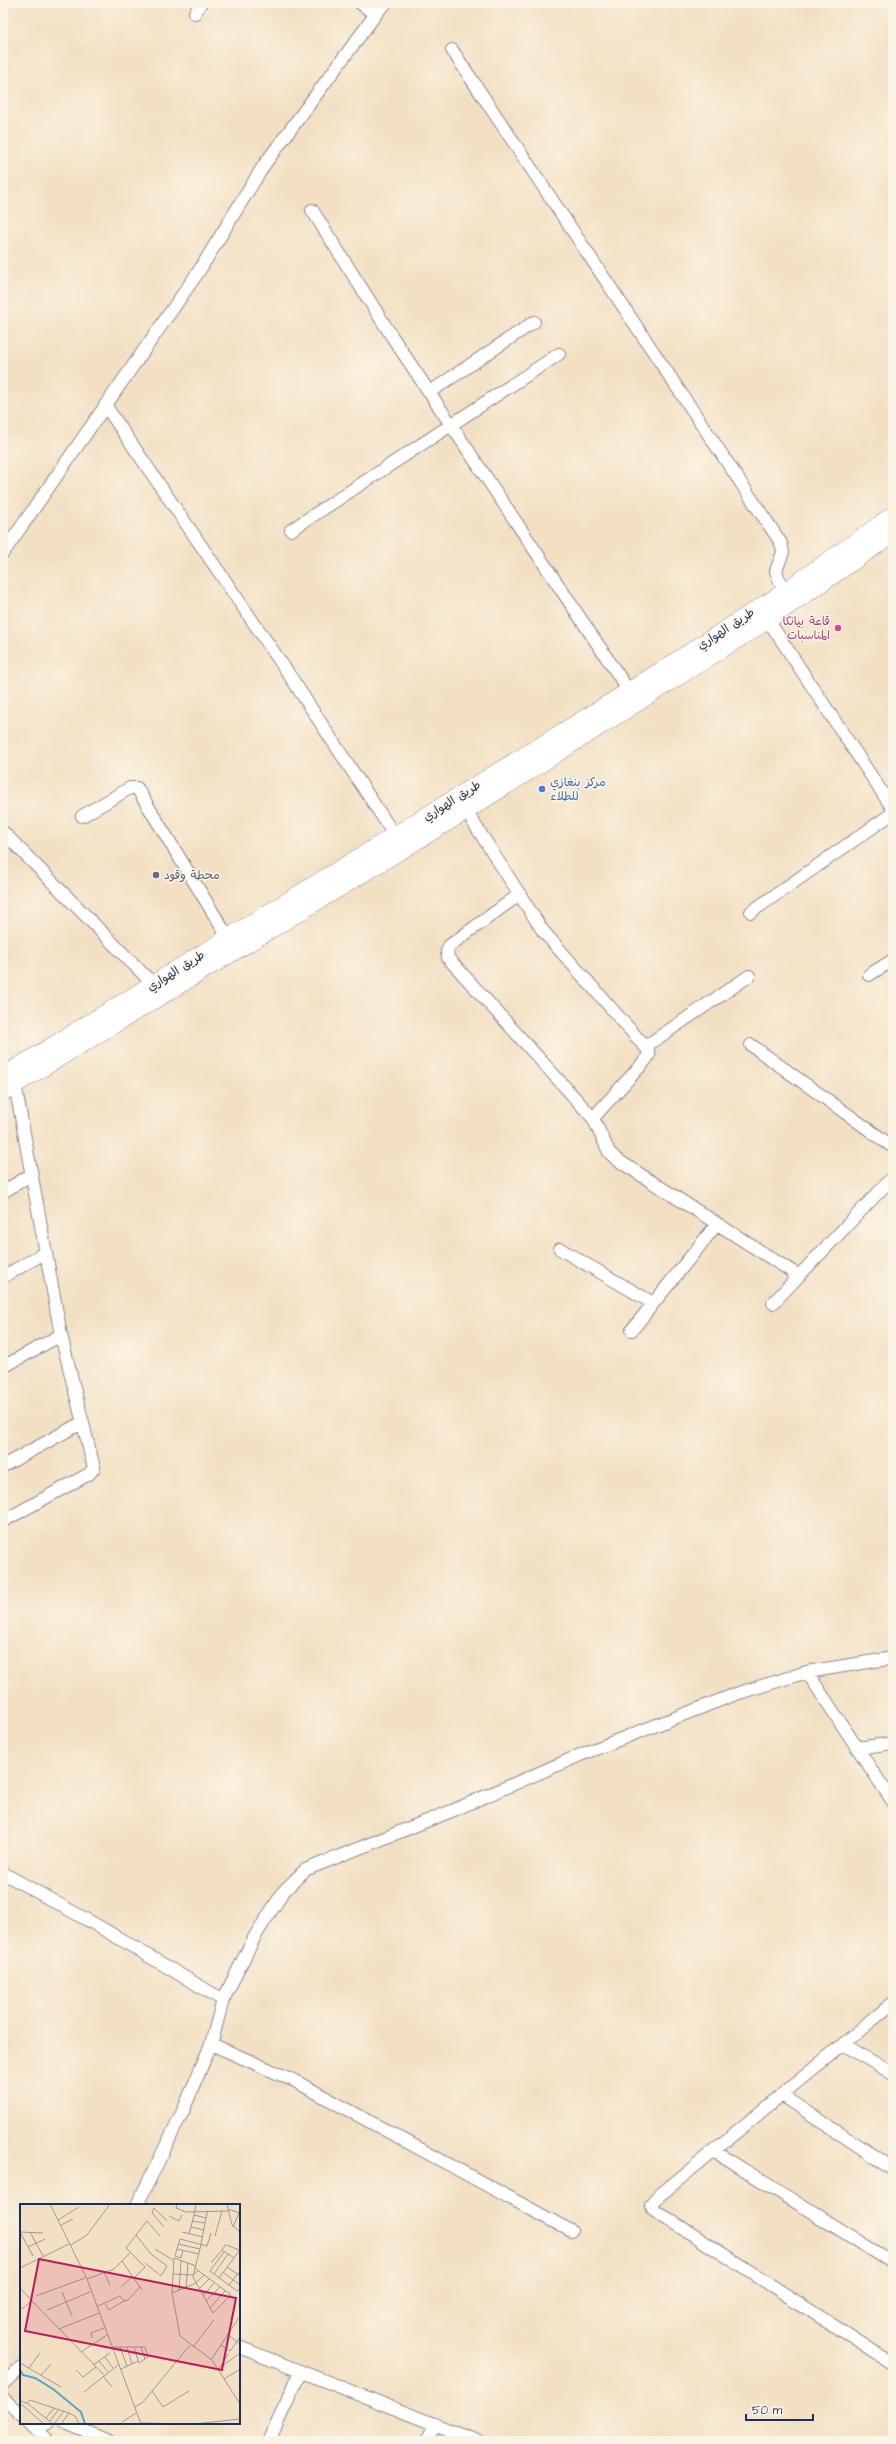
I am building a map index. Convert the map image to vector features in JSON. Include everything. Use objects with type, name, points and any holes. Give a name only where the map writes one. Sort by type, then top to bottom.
[{"type":"highway","name":"طريق الهواري","points":[[7,1084],[466,811],[768,620],[893,515]]},
{"type":"highway","name":"طريق الهواري","points":[[7,1084],[154,985],[629,691],[784,592],[893,534]]},
{"type":"street","points":[[360,3],[372,11],[383,7]]},
{"type":"street","points":[[3,553],[199,271],[264,165],[383,7]]},
{"type":"street","points":[[452,50],[781,543],[783,552],[776,571],[784,592]]},
{"type":"street","points":[[312,210],[452,426],[629,691]]},
{"type":"street","points":[[430,392],[534,322]]},
{"type":"street","points":[[291,530],[452,426],[559,354]]},
{"type":"street","points":[[106,405],[280,660],[395,836]]},
{"type":"street","points":[[768,620],[893,809]]},
{"type":"street","points":[[82,816],[130,788],[137,788],[229,939]]},
{"type":"street","points":[[466,811],[543,931],[646,1046],[649,1055],[644,1062],[593,1118]]},
{"type":"street","points":[[751,912],[893,813]]},
{"type":"street","points":[[3,832],[154,985]]},
{"type":"street","points":[[520,894],[449,946],[447,952],[448,958],[593,1118],[609,1152],[616,1159],[799,1276]]},
{"type":"street","points":[[869,975],[893,960]]},
{"type":"street","points":[[646,1046],[750,976]]},
{"type":"street","points":[[751,1045],[893,1147]]},
{"type":"street","points":[[3,1521],[93,1471],[94,1464],[61,1336],[32,1174],[7,1084]]},
{"type":"street","points":[[3,1192],[32,1174]]},
{"type":"street","points":[[773,1303],[893,1177]]},
{"type":"street","points":[[632,1330],[717,1224]]},
{"type":"street","points":[[560,1249],[653,1303]]},
{"type":"street","points":[[3,1278],[46,1252]]},
{"type":"street","points":[[3,1368],[61,1336]]},
{"type":"street","points":[[3,1466],[83,1422]]},
{"type":"street","points":[[137,2204],[183,2111],[211,2044],[223,2000],[255,1936],[284,1891],[305,1870],[454,1810],[584,1753],[736,1694],[807,1672],[893,1658]]},
{"type":"street","points":[[807,1672],[893,1802]]},
{"type":"street","points":[[857,1748],[893,1743]]},
{"type":"street","points":[[3,1873],[98,1926],[223,2000]]},
{"type":"street","points":[[893,2003],[655,2198],[651,2204],[653,2209],[893,2364]]},
{"type":"street","points":[[211,2044],[295,2081],[571,2231]]},
{"type":"street","points":[[843,2044],[893,2074]]},
{"type":"street","points":[[782,2095],[893,2169]]},
{"type":"street","points":[[714,2151],[893,2263]]},
{"type":"street","points":[[240,2348],[477,2441]]},
{"type":"street","points":[[3,2384],[20,2368]]},
{"type":"street","points":[[273,2440],[300,2373]]},
{"type":"street","points":[[3,2398],[20,2414]]},
{"type":"street","points":[[68,2424],[108,2441]]},
{"type":"street","points":[[427,2441],[435,2424]]},
{"type":"street","points":[[32,2425],[49,2441]]},
{"type":"place","name":"قاعة بيانكا المناسبات","points":[[838,628]]},
{"type":"place","name":"مركز بنغازي للطلاء","points":[[542,789]]},
{"type":"place","name":"محطة وقود","points":[[156,875]]}]
